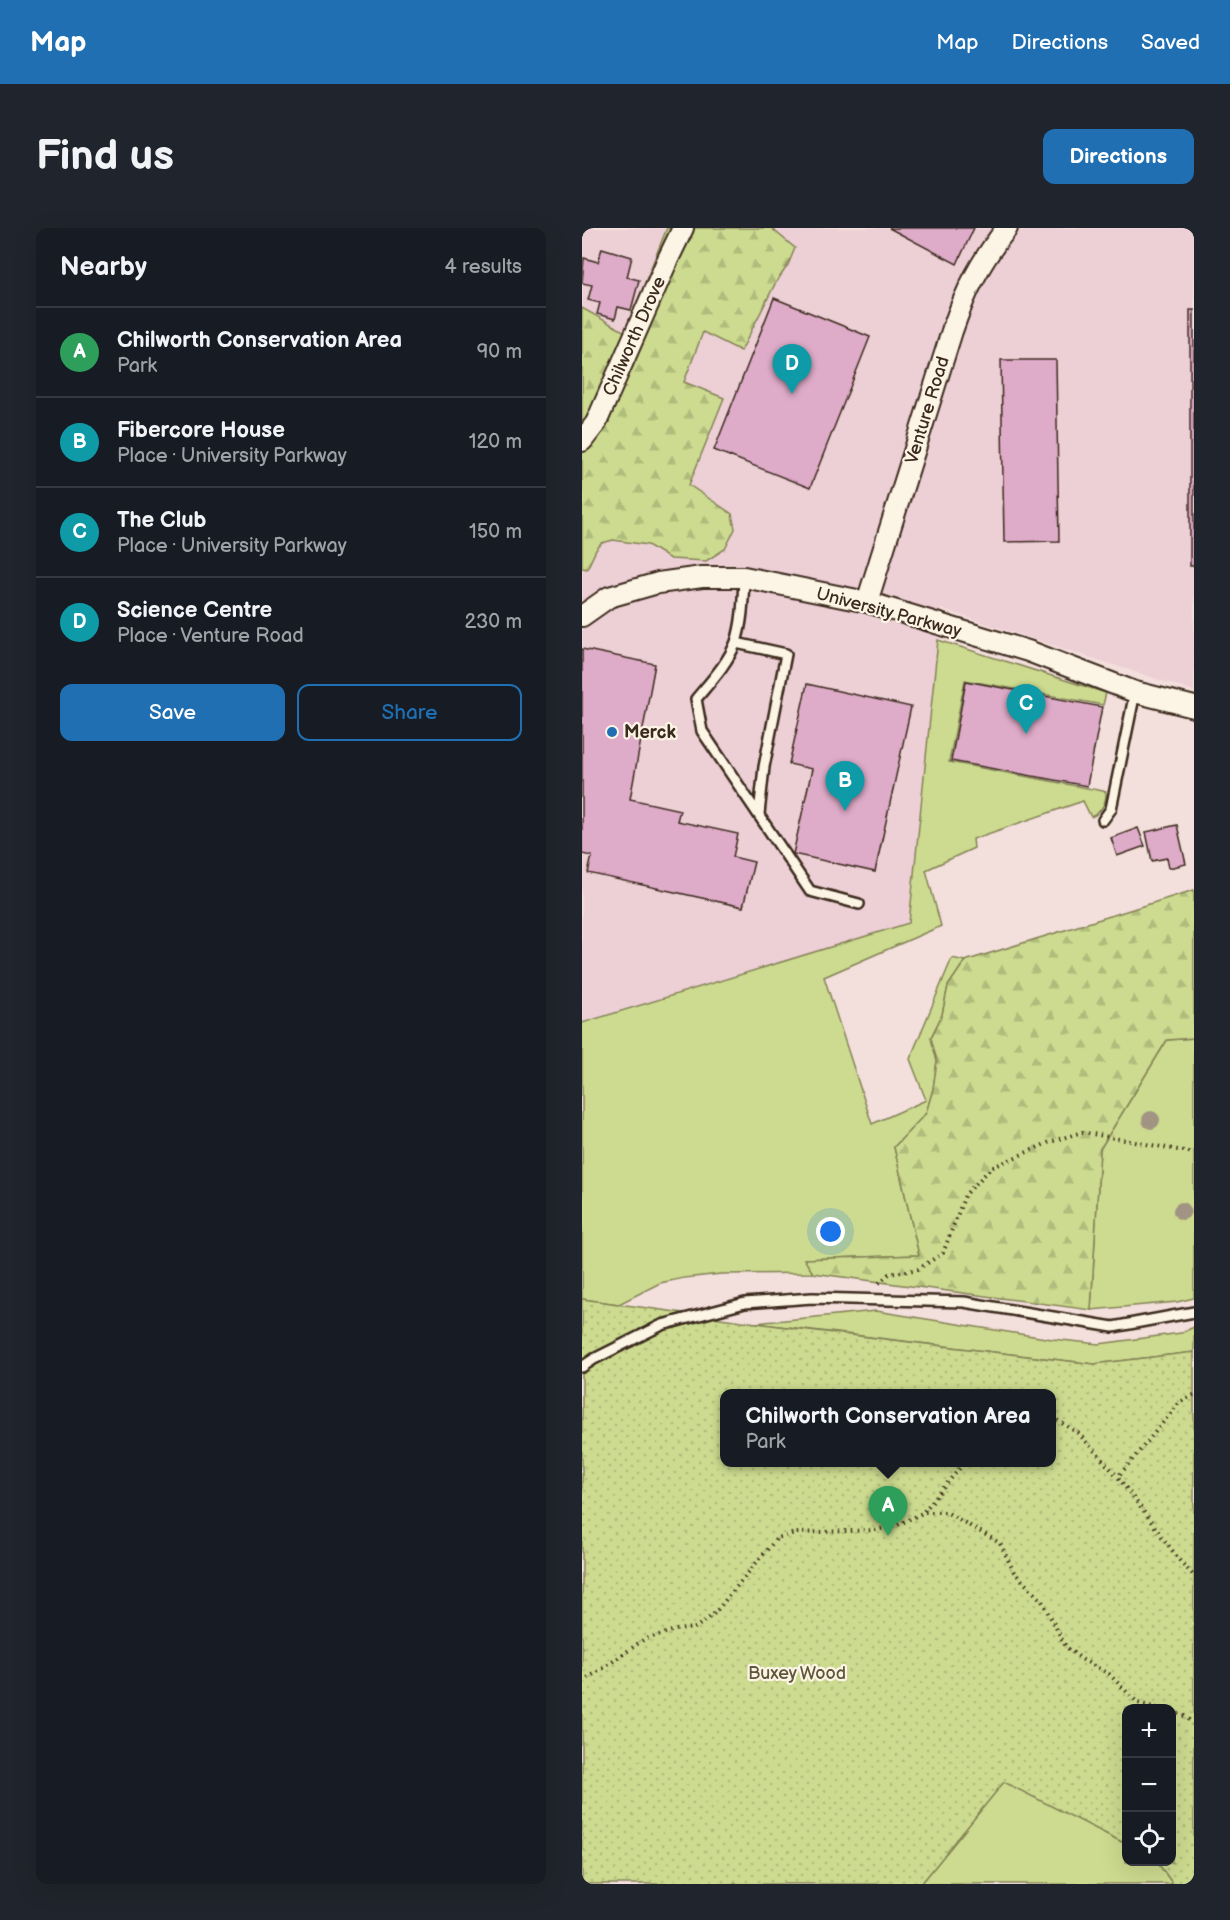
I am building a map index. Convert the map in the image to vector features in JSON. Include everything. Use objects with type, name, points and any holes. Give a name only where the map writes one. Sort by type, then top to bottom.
[{"type":"street","name":"Chilworth Drove","points":[[582,441],[596,423],[668,259],[684,228]]},
{"type":"street","name":"Venture Road","points":[[867,602],[966,292],[987,253],[1007,228]]},
{"type":"street","name":"University Parkway","points":[[582,616],[609,597],[658,583],[702,577],[744,577],[867,602],[1028,651],[1135,692],[1194,707]]},
{"type":"lane","points":[[744,577],[741,623],[736,643],[696,699],[702,731],[810,891],[860,904]]},
{"type":"lane","points":[[736,643],[786,654],[764,767],[759,814]]},
{"type":"lane","points":[[1103,820],[1111,809],[1135,692]]},
{"type":"lane","points":[[582,1366],[662,1325],[745,1304],[812,1298],[964,1302],[1113,1327],[1194,1312]]},
{"type":"path","points":[[861,1299],[889,1274],[918,1269],[943,1253],[965,1196],[991,1168],[1050,1142],[1082,1132],[1194,1153]]},
{"type":"path","points":[[1118,1477],[1180,1402],[1194,1395]]},
{"type":"path","points":[[1056,1419],[1078,1433],[1118,1477],[1180,1561],[1194,1576]]},
{"type":"path","points":[[582,1680],[601,1670],[644,1640],[675,1630],[695,1628],[713,1615],[777,1538],[795,1533],[876,1530],[896,1526],[924,1512],[961,1467]]},
{"type":"path","points":[[924,1512],[946,1512],[1000,1543],[1014,1572],[1042,1601],[1066,1647],[1083,1660],[1109,1674],[1138,1703],[1142,1704]]},
{"type":"path","points":[[1176,1713],[1183,1714],[1194,1724]]},
{"type":"shaded area","points":[[582,228],[1194,228],[1194,691],[941,609],[909,923],[582,1023]]},
{"type":"green space","points":[[667,228],[771,228],[795,248],[741,351],[703,332],[684,382],[724,398],[689,485],[732,514],[735,529],[725,549],[706,561],[670,559],[648,545],[613,540],[602,543],[587,569],[582,568],[582,308],[625,332]]},
{"type":"green space","points":[[938,640],[1106,693],[1103,705],[965,680],[949,762],[1103,791],[1106,792],[1106,796],[1100,810],[1091,817],[1083,801],[973,839],[974,848],[926,870],[941,926],[824,977],[872,1124],[926,1100],[910,1059],[952,958],[965,961],[948,986],[942,1015],[931,1037],[937,1061],[926,1114],[894,1147],[919,1255],[805,1259],[813,1273],[721,1274],[684,1278],[660,1283],[619,1304],[582,1299],[582,1023],[909,923]]},
{"type":"green space","points":[[1194,890],[1194,1038],[1167,1040],[1100,1149],[1091,1310],[813,1273],[804,1259],[919,1255],[894,1147],[926,1113],[933,1089],[937,1061],[931,1038],[942,1015],[948,986],[965,961]]},
{"type":"green space","points":[[1194,1038],[1194,1298],[1177,1302],[1091,1310],[1100,1149],[1167,1040]]},
{"type":"green space","name":"Buxey Wood","points":[[582,1299],[800,1329],[1094,1364],[1194,1352],[1194,1884],[1173,1884],[1160,1866],[1176,1866],[1176,1704],[1122,1704],[1122,1842],[1004,1782],[921,1884],[582,1884]]},
{"type":"green space","points":[[876,1311],[1052,1339],[1099,1344],[1181,1333],[1194,1327],[1194,1352],[1094,1364],[755,1323]]},
{"type":"green space","points":[[1004,1781],[1122,1842],[1122,1866],[1160,1866],[1173,1884],[921,1884]]},
{"type":"building","points":[[889,228],[974,228],[957,264]]},
{"type":"building","points":[[602,248],[632,257],[627,277],[639,280],[631,310],[618,307],[615,319],[597,314],[600,303],[588,300],[592,285],[582,283],[584,258],[598,262]]},
{"type":"building","points":[[774,298],[870,337],[810,488],[714,450]]},
{"type":"building","points":[[1190,310],[1194,310],[1194,566],[1190,566]]},
{"type":"building","points":[[1001,360],[1056,360],[1059,541],[1004,542]]},
{"type":"building","name":"Merck","points":[[582,649],[655,664],[630,799],[680,810],[677,821],[738,834],[733,857],[754,862],[743,907],[588,873],[592,856],[582,854]]},
{"type":"building","points":[[966,681],[1102,707],[1087,786],[951,761]]},
{"type":"building","points":[[807,684],[911,707],[875,872],[793,854],[812,769],[789,764]]},
{"type":"building","points":[[1177,825],[1186,864],[1169,868],[1167,858],[1152,861],[1146,832]]},
{"type":"building","points":[[1138,828],[1145,846],[1117,856],[1111,838]]},
{"type":"place","name":"Science Centre","points":[[792,394]]},
{"type":"place","name":"Merck","points":[[612,732]]},
{"type":"place","name":"The Club","points":[[1026,734]]},
{"type":"place","name":"Fibercore House","points":[[845,811]]},
{"type":"place","name":"Chilworth Conservation Area","points":[[888,1536]]}]
